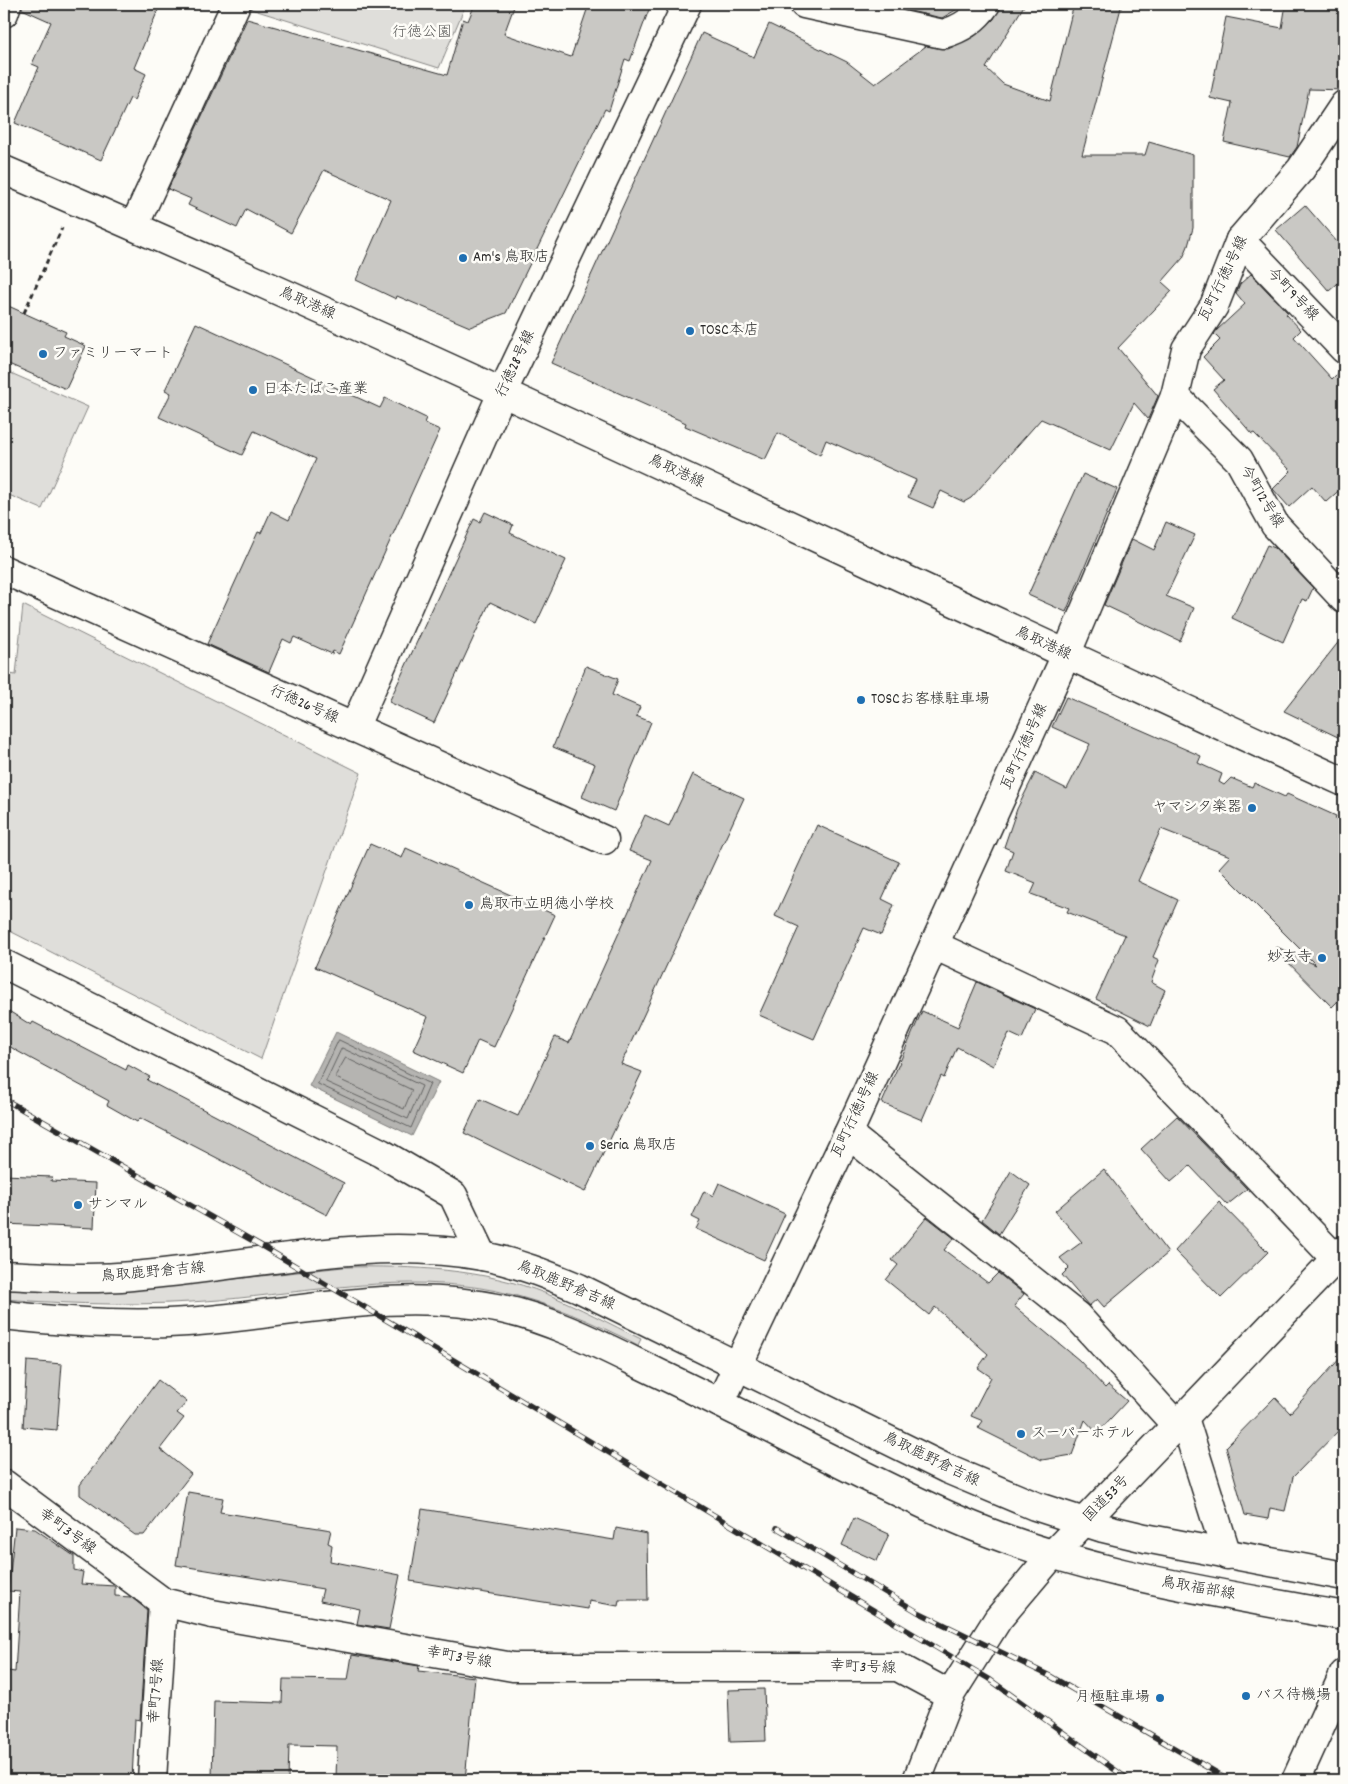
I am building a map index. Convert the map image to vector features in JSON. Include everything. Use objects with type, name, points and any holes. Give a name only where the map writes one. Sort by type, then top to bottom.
[{"type":"main road","points":[[4,13],[7,4]]},
{"type":"main road","points":[[134,226],[236,4]]},
{"type":"main road","name":"行徳28号線","points":[[354,728],[503,391],[687,4]]},
{"type":"main road","points":[[804,4],[943,34],[958,30],[978,15],[986,4]]},
{"type":"main road","name":"瓦町行徳1号線","points":[[720,1403],[848,1134],[1066,655],[1175,396],[1186,349],[1214,306],[1240,240],[1301,170],[1344,106]]},
{"type":"main road","name":"鳥取港線","points":[[4,170],[503,391],[1066,655],[1344,782]]},
{"type":"main road","name":"今町9号線","points":[[1240,240],[1344,349]]},
{"type":"main road","name":"今町12号線","points":[[1175,396],[1238,460],[1275,526],[1344,599]]},
{"type":"main road","name":"行徳26号線","points":[[4,570],[604,840]]},
{"type":"main road","points":[[934,946],[1118,1030],[1340,1254]]},
{"type":"main road","points":[[4,964],[381,1153],[453,1195],[482,1256]]},
{"type":"main road","points":[[848,1134],[1077,1316],[1180,1422],[1227,1555]]},
{"type":"main road","name":"鳥取鹿野倉吉線","points":[[4,1275],[64,1278],[130,1277],[347,1251],[409,1250],[482,1256],[530,1268],[579,1288],[739,1365],[947,1469],[1026,1502],[1084,1522]]},
{"type":"main road","name":"国道53号","points":[[917,1780],[950,1695],[998,1619],[1052,1555],[1340,1254]]},
{"type":"main road","points":[[4,1316],[76,1321],[150,1323],[235,1317],[387,1300],[484,1306],[520,1314],[575,1334],[941,1512],[1052,1555]]},
{"type":"main road","name":"幸町3号線","points":[[4,1484],[163,1602],[333,1637],[513,1667],[898,1667],[950,1695]]},
{"type":"main road","points":[[1084,1522],[1145,1538],[1344,1576]]},
{"type":"main road","name":"鳥取福部線","points":[[1052,1555],[1168,1584],[1344,1616]]},
{"type":"main road","name":"幸町7号線","points":[[152,1780],[163,1602]]},
{"type":"main road","points":[[1296,1780],[1344,1674]]},
{"type":"path","points":[[24,313],[62,228]]},
{"type":"green space","name":"行徳公園","points":[[253,4],[466,4],[439,68],[251,9]]},
{"type":"green space","points":[[4,370],[88,407],[42,509],[4,493]]},
{"type":"green space","points":[[23,605],[361,773],[261,1059],[4,928],[4,673],[16,675]]},
{"type":"green space","points":[[343,1267],[447,1270],[498,1279],[547,1294],[641,1339],[638,1345],[569,1313],[497,1291],[428,1283],[358,1285],[219,1300],[165,1303],[85,1304],[4,1299],[4,1290],[124,1291]]},
{"type":"water","points":[[336,1032],[439,1082],[412,1136],[309,1086]]},
{"type":"building","points":[[22,4],[142,4],[158,10],[134,68],[146,74],[134,100],[130,98],[101,160],[15,123],[39,67],[32,64],[51,22],[22,9]]},
{"type":"building","points":[[475,4],[515,4],[504,34],[571,57],[589,4],[651,4],[630,61],[625,59],[609,111],[605,109],[506,313],[470,327],[397,296],[396,299],[356,280],[391,200],[324,170],[291,233],[246,209],[237,228],[188,205],[191,199],[168,189],[247,19],[447,75],[463,19],[468,21]]},
{"type":"building","points":[[896,4],[966,4],[942,18],[896,8]]},
{"type":"building","points":[[1001,4],[1025,4],[986,68],[1003,84],[1050,101],[1074,4],[1122,4],[1082,155],[1145,155],[1149,142],[1193,155],[1193,228],[1183,258],[1162,282],[1172,291],[1118,348],[1158,396],[1148,419],[1134,403],[1111,450],[1041,419],[971,498],[964,502],[941,491],[933,508],[908,497],[916,480],[826,440],[820,455],[778,433],[765,460],[685,426],[686,423],[551,363],[702,33],[754,57],[769,24],[847,62],[875,84],[926,46],[948,49],[975,36],[994,19]]},
{"type":"building","points":[[1286,4],[1344,4],[1344,90],[1309,89],[1297,147],[1290,157],[1224,142],[1232,103],[1210,98],[1226,17],[1282,28]]},
{"type":"building","points":[[1305,205],[1344,250],[1344,278],[1329,291],[1276,230]]},
{"type":"building","points":[[1251,274],[1288,313],[1286,314],[1301,330],[1294,337],[1332,379],[1344,367],[1344,486],[1326,502],[1312,486],[1289,507],[1273,489],[1291,471],[1254,433],[1252,434],[1213,389],[1224,380],[1203,357],[1220,340],[1214,334],[1217,330],[1245,304],[1236,293],[1240,284]]},
{"type":"building","name":"ファミリーマート","points":[[4,304],[66,332],[64,336],[86,346],[66,389],[4,362]]},
{"type":"building","points":[[196,323],[380,408],[385,398],[426,418],[424,423],[440,430],[339,654],[333,651],[332,654],[294,637],[291,643],[283,639],[269,672],[207,644],[258,532],[261,533],[271,511],[289,520],[316,459],[254,431],[242,455],[159,417],[171,393],[165,390]]},
{"type":"building","points":[[1083,474],[1117,489],[1066,612],[1028,595]]},
{"type":"building","points":[[485,512],[513,525],[510,533],[566,560],[536,624],[490,602],[434,723],[389,702],[474,519],[480,522]]},
{"type":"building","points":[[1166,522],[1195,535],[1166,596],[1194,608],[1180,641],[1104,605],[1132,539],[1154,550]]},
{"type":"building","points":[[1267,545],[1275,548],[1313,588],[1307,601],[1302,599],[1283,642],[1232,618]]},
{"type":"building","points":[[1344,635],[1344,740],[1284,711]]},
{"type":"building","points":[[586,666],[618,679],[612,695],[640,707],[636,716],[651,722],[614,811],[582,797],[595,764],[553,747]]},
{"type":"building","points":[[1066,697],[1201,756],[1198,763],[1222,774],[1219,782],[1224,785],[1231,778],[1252,787],[1254,783],[1285,797],[1287,794],[1336,816],[1335,819],[1344,823],[1344,995],[1332,1007],[1275,949],[1277,947],[1316,965],[1219,868],[1230,856],[1161,829],[1138,881],[1178,900],[1153,957],[1159,960],[1151,982],[1165,990],[1150,1026],[1096,999],[1125,935],[1067,912],[1069,908],[1031,894],[1036,883],[1006,871],[1013,851],[1004,847],[1017,809],[1035,773],[1067,789],[1090,744],[1052,727]]},
{"type":"building","points":[[693,774],[744,798],[621,1064],[642,1072],[585,1192],[464,1133],[480,1099],[518,1116],[555,1037],[569,1043],[652,860],[629,851],[645,815],[669,826]]},
{"type":"building","points":[[817,825],[899,862],[882,899],[894,905],[881,935],[864,928],[814,1039],[759,1015],[799,927],[775,916]]},
{"type":"building","points":[[370,844],[402,858],[406,848],[555,915],[494,1047],[478,1040],[463,1073],[413,1050],[428,1017],[315,967]]},
{"type":"building","points":[[977,982],[1035,1009],[1022,1039],[1009,1033],[993,1066],[957,1047],[944,1078],[941,1076],[922,1120],[882,1103],[922,1011],[958,1027]]},
{"type":"building","points":[[4,1008],[31,1025],[33,1022],[126,1070],[128,1065],[150,1077],[147,1080],[344,1183],[327,1215],[140,1118],[137,1122],[107,1105],[109,1101],[4,1043]]},
{"type":"building","points":[[1177,1116],[1247,1189],[1227,1205],[1190,1166],[1171,1182],[1141,1149]]},
{"type":"building","points":[[1104,1169],[1168,1253],[1104,1307],[1097,1299],[1089,1306],[1062,1275],[1069,1268],[1060,1258],[1082,1242],[1055,1211]]},
{"type":"building","points":[[1011,1171],[1030,1185],[999,1234],[982,1220]]},
{"type":"building","points":[[4,1175],[52,1177],[51,1181],[96,1183],[94,1228],[4,1224]]},
{"type":"building","points":[[719,1183],[785,1214],[764,1260],[696,1229],[700,1221],[692,1217],[704,1191],[713,1196]]},
{"type":"building","points":[[1219,1202],[1268,1252],[1221,1298],[1175,1251]]},
{"type":"building","points":[[927,1217],[954,1238],[944,1250],[988,1283],[998,1273],[1024,1294],[1014,1306],[1079,1360],[1105,1388],[1108,1385],[1127,1401],[1097,1433],[1085,1420],[1072,1455],[1042,1460],[978,1428],[983,1421],[971,1416],[991,1377],[978,1368],[988,1354],[935,1307],[929,1315],[886,1280],[898,1265],[892,1260]]},
{"type":"building","points":[[1344,1354],[1344,1425],[1293,1477],[1285,1511],[1270,1508],[1268,1519],[1245,1515],[1226,1447],[1275,1397],[1290,1413]]},
{"type":"building","points":[[27,1361],[62,1364],[57,1430],[23,1427]]},
{"type":"building","points":[[158,1380],[187,1402],[177,1413],[184,1418],[160,1449],[191,1474],[144,1535],[135,1535],[80,1495],[80,1485]]},
{"type":"building","points":[[188,1492],[223,1498],[220,1512],[331,1530],[328,1543],[332,1545],[330,1561],[400,1575],[389,1629],[357,1624],[360,1609],[320,1601],[323,1589],[176,1565]]},
{"type":"building","points":[[422,1509],[614,1540],[616,1528],[647,1534],[648,1600],[619,1600],[618,1606],[589,1601],[588,1609],[410,1581]]},
{"type":"building","points":[[854,1518],[889,1534],[877,1561],[842,1545]]},
{"type":"building","points":[[15,1527],[35,1529],[74,1556],[74,1570],[83,1572],[81,1584],[115,1586],[115,1596],[131,1597],[147,1610],[140,1720],[135,1719],[132,1780],[4,1780],[4,1706],[8,1671],[15,1672],[20,1592],[8,1591]]},
{"type":"building","points":[[352,1655],[419,1666],[418,1671],[475,1677],[465,1780],[336,1778],[337,1746],[289,1745],[288,1780],[212,1778],[214,1701],[282,1703],[283,1679],[348,1680]]},
{"type":"building","points":[[764,1689],[766,1741],[730,1742],[728,1690]]},
{"type":"railway","points":[[4,1099],[267,1249],[989,1679],[1129,1780]]},
{"type":"railway","points":[[777,1528],[918,1612],[1050,1676],[1229,1780]]},
{"type":"place","name":"Am's 鳥取店","points":[[463,258]]},
{"type":"place","name":"TOSC本店","points":[[690,331]]},
{"type":"place","name":"ファミリーマート","points":[[43,354]]},
{"type":"place","name":"日本たばこ産業","points":[[253,390]]},
{"type":"place","name":"TOSCお客様駐車場","points":[[861,700]]},
{"type":"place","name":"ヤマシタ楽器","points":[[1252,808]]},
{"type":"place","name":"鳥取市立明徳小学校","points":[[469,905]]},
{"type":"place","name":"妙玄寺","points":[[1322,958]]},
{"type":"place","name":"Seria 鳥取店","points":[[590,1146]]},
{"type":"place","name":"サンマル","points":[[78,1205]]},
{"type":"place","name":"スーパーホテル","points":[[1021,1434]]},
{"type":"place","name":"バス待機場","points":[[1246,1696]]},
{"type":"place","name":"月極駐車場","points":[[1160,1698]]}]
